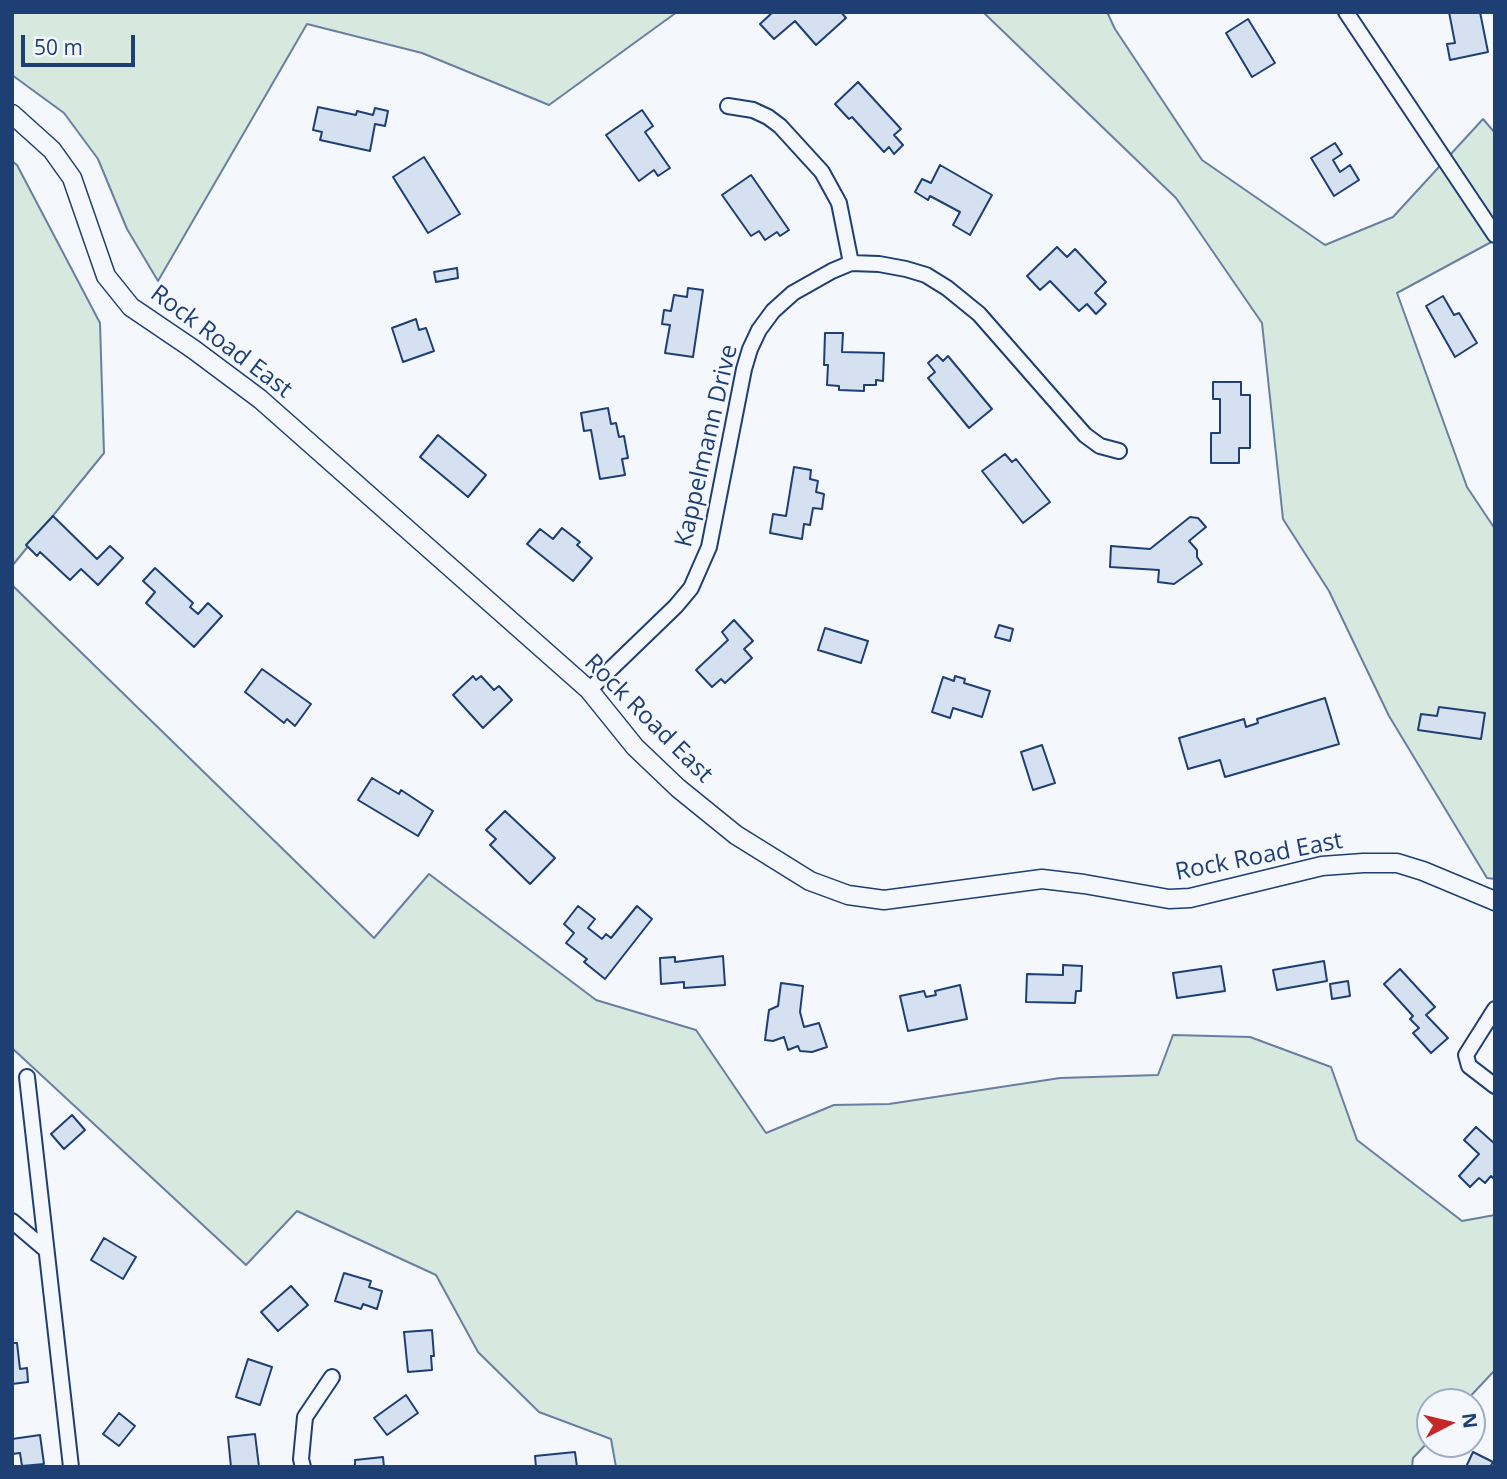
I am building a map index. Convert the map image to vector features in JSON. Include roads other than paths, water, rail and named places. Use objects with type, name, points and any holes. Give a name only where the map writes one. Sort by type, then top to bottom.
[{"type":"street","points":[[1346,12],[1495,235]]},
{"type":"street","points":[[728,106],[753,110],[768,117],[780,126],[822,173],[839,203],[851,264]]},
{"type":"street","name":"Rock Road East","points":[[12,114],[52,150],[72,178],[106,276],[131,307],[260,399],[589,690],[635,747],[678,788],[727,827],[780,864],[810,881],[848,895],[884,900],[1042,879],[1169,899],[1190,898],[1322,866],[1397,863],[1495,901]]},
{"type":"street","name":"Kappelmann Drive","points":[[589,690],[676,607],[701,570],[709,547],[744,369],[759,330],[773,311],[812,280],[851,264],[879,264],[906,268],[926,275],[979,314],[1086,435],[1100,446],[1119,451]]},
{"type":"street","points":[[1495,1010],[1466,1055],[1469,1066],[1495,1086]]},
{"type":"street","points":[[27,1077],[71,1467]]},
{"type":"street","points":[[12,1221],[46,1250]]},
{"type":"street","points":[[303,1467],[301,1459],[305,1418],[332,1377]]}]
